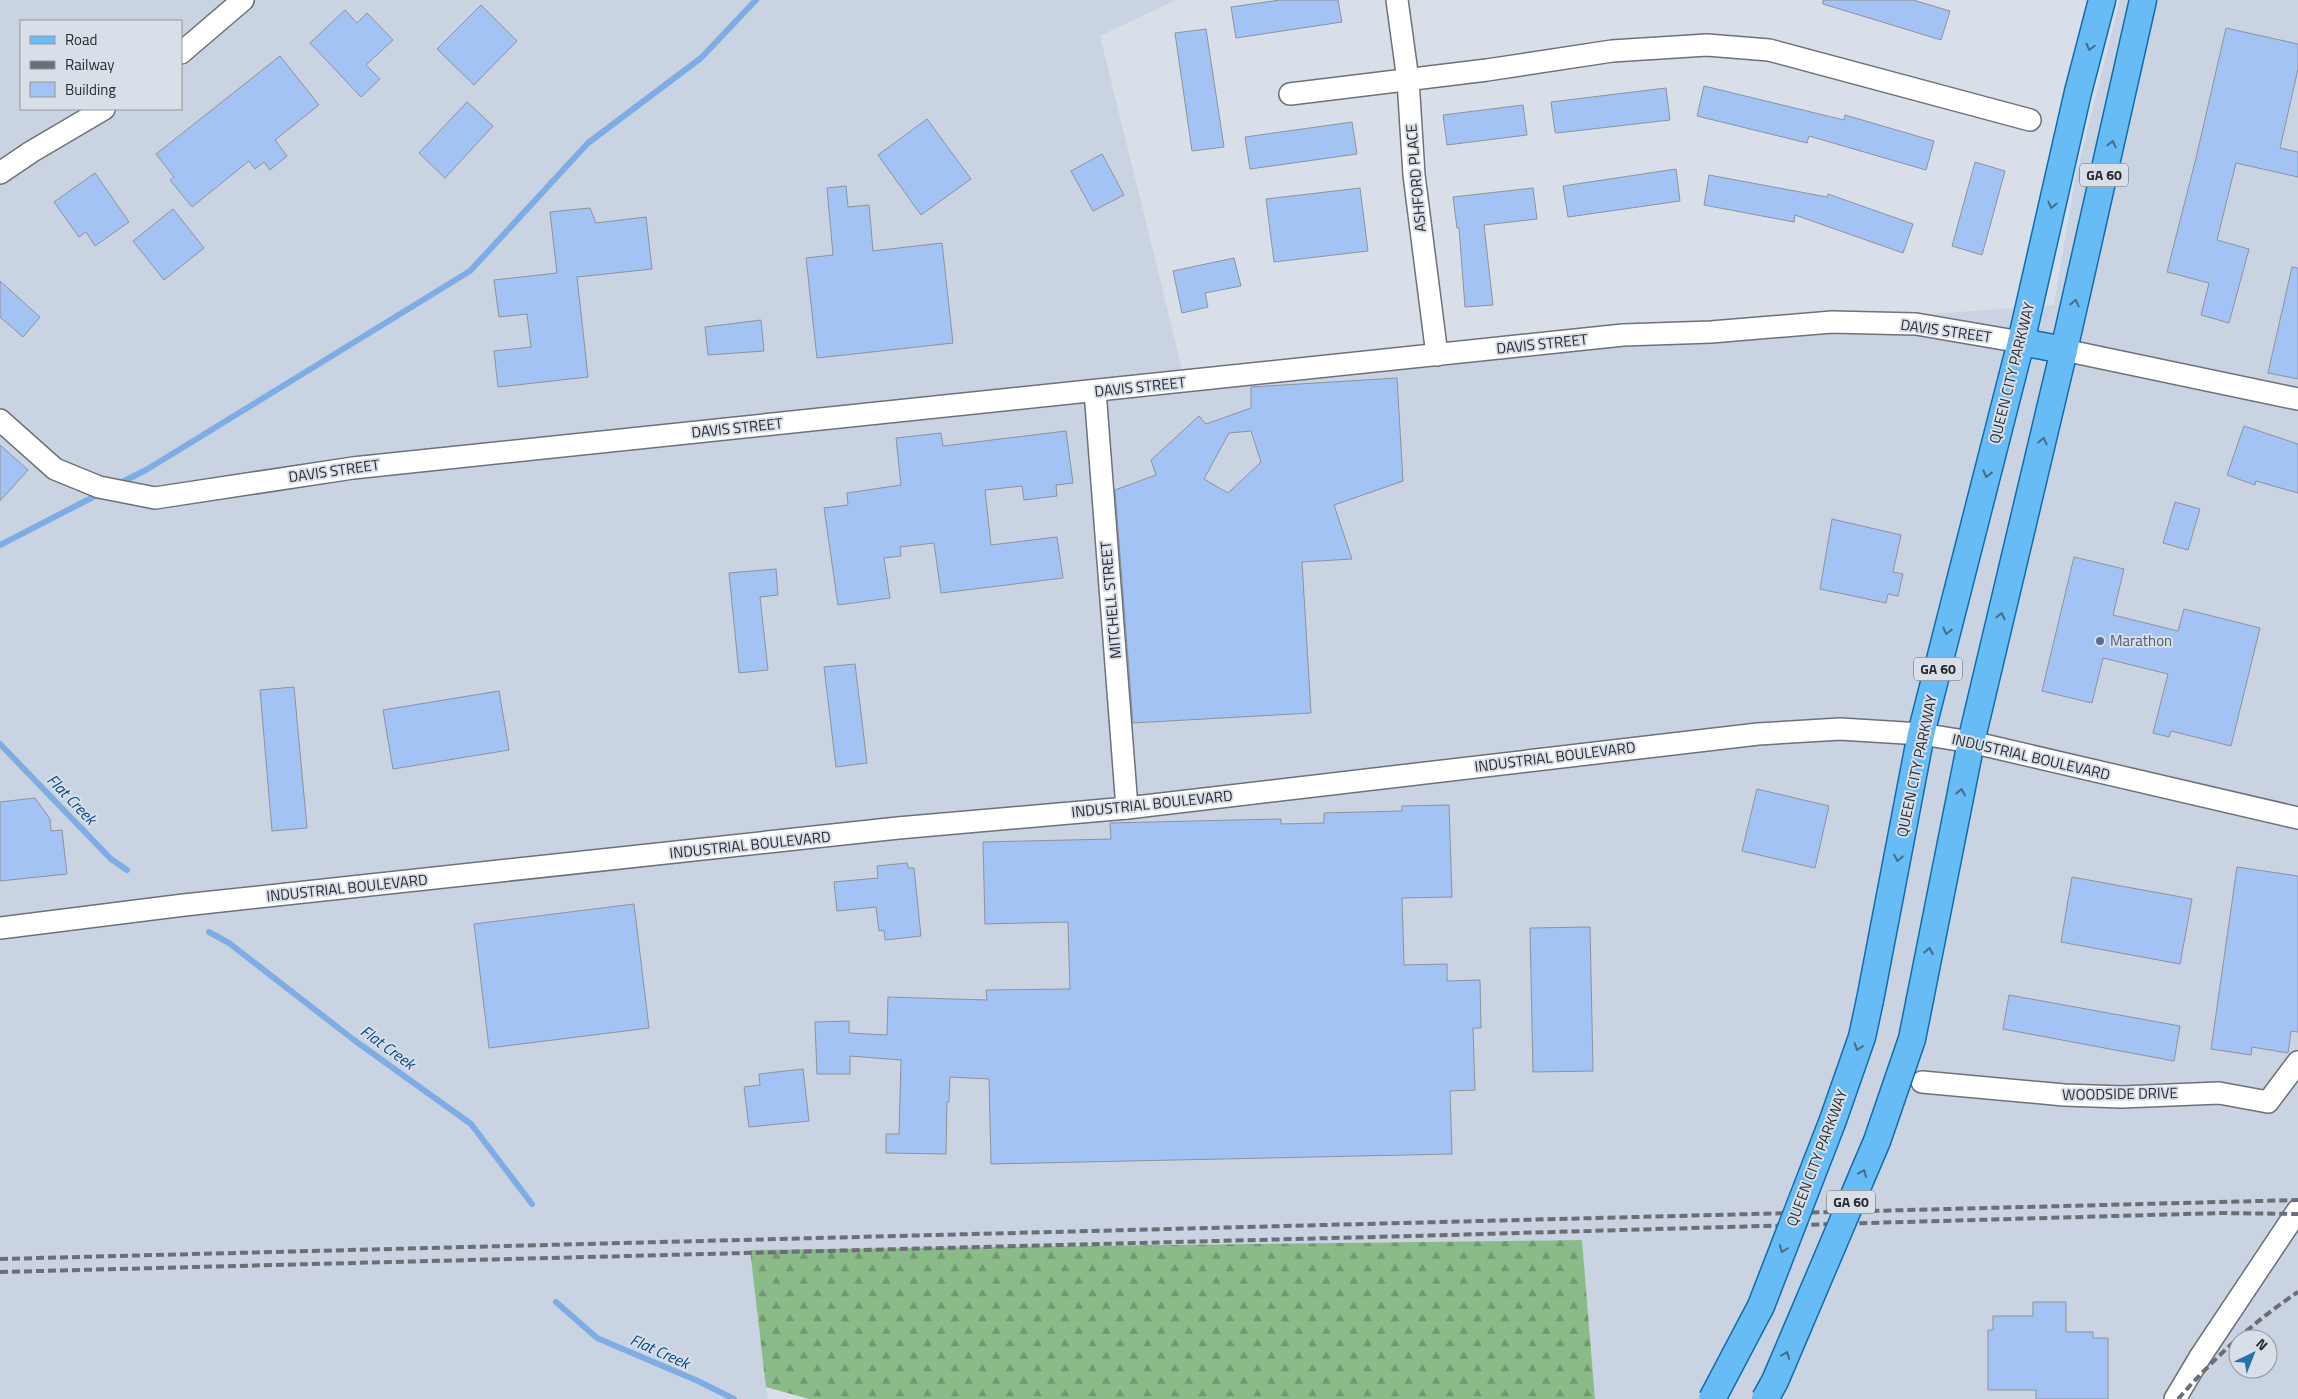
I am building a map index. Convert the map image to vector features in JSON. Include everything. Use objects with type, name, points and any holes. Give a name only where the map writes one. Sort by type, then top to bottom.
[{"type":"main road","name":"QUEEN CITY PARKWAY","points":[[1712,1399],[1761,1306],[1833,1120],[1862,1036],[1921,734],[2021,342],[2078,92],[2102,0]]},
{"type":"main road","name":"GA 60","points":[[1765,1399],[1775,1380],[1877,1141],[1912,1039],[1971,742],[2146,3]]},
{"type":"main road","name":"DAVIS STREET","points":[[2021,342],[2064,350]]},
{"type":"street","points":[[182,52],[243,0]]},
{"type":"street","name":"ASHFORD PLACE","points":[[1397,0],[1408,80],[1414,175],[1437,355]]},
{"type":"street","points":[[1290,94],[1408,80],[1612,51],[1706,45],[1738,46],[1769,50],[2030,120]]},
{"type":"street","points":[[0,173],[31,152],[102,110]]},
{"type":"street","name":"DAVIS STREET","points":[[0,420],[55,469],[99,487],[155,498],[363,467],[1623,335],[1711,332],[1832,322],[1916,324],[2021,342]]},
{"type":"street","name":"DAVIS STREET","points":[[2064,350],[2298,399]]},
{"type":"street","name":"MITCHELL STREET","points":[[1094,391],[1127,808]]},
{"type":"street","name":"INDUSTRIAL BOULEVARD","points":[[0,928],[184,905],[888,829],[1127,808],[1758,734],[1840,728],[1921,734],[1971,742],[2298,818]]},
{"type":"street","name":"WOODSIDE DRIVE","points":[[1922,1082],[2064,1095],[2122,1097],[2219,1093],[2268,1102],[2298,1062]]},
{"type":"street","points":[[2175,1399],[2200,1357],[2298,1210]]},
{"type":"shaded area","points":[[0,0],[1176,0],[1100,36],[1182,369],[2054,305],[2075,179],[2120,0],[2298,0],[2298,1399],[1595,1399],[1582,1240],[750,1250],[768,1399],[0,1399]]},
{"type":"green space","points":[[1582,1240],[1595,1399],[809,1399],[766,1387],[750,1250]]},
{"type":"building","points":[[1280,0],[1338,0],[1342,22],[1236,38],[1231,7]]},
{"type":"building","points":[[1823,0],[1913,0],[1950,11],[1941,40],[1823,4]]},
{"type":"building","points":[[481,5],[517,41],[474,85],[437,49]]},
{"type":"building","points":[[345,10],[357,23],[367,13],[393,40],[366,65],[380,79],[361,97],[310,43]]},
{"type":"building","points":[[2226,28],[2298,44],[2298,69],[2280,148],[2298,152],[2298,177],[2236,163],[2217,240],[2249,249],[2229,323],[2201,315],[2209,283],[2167,272]]},
{"type":"building","points":[[1206,29],[1224,147],[1192,151],[1175,33]]},
{"type":"building","points":[[280,56],[319,105],[275,140],[287,156],[270,170],[264,162],[255,169],[249,161],[192,207],[170,180],[174,177],[156,154]]},
{"type":"building","points":[[1704,86],[1844,120],[1845,115],[1934,141],[1926,170],[1809,136],[1807,143],[1697,116]]},
{"type":"building","points":[[1666,88],[1670,120],[1555,132],[1551,102]]},
{"type":"building","points":[[467,102],[493,126],[445,178],[419,153]]},
{"type":"building","points":[[1523,105],[1527,135],[1447,145],[1443,115]]},
{"type":"building","points":[[927,119],[971,179],[921,215],[878,155]]},
{"type":"building","points":[[1352,122],[1357,154],[1250,169],[1245,137]]},
{"type":"building","points":[[1102,154],[1124,195],[1093,211],[1071,171]]},
{"type":"building","points":[[1975,162],[2005,171],[1982,255],[1952,246]]},
{"type":"building","points":[[1676,169],[1680,201],[1568,217],[1563,186]]},
{"type":"building","points":[[95,173],[129,222],[95,246],[86,232],[79,237],[54,202]]},
{"type":"building","points":[[1709,175],[1827,197],[1828,194],[1913,224],[1903,253],[1795,215],[1794,222],[1704,205]]},
{"type":"building","points":[[846,186],[848,207],[869,205],[873,251],[942,243],[953,343],[817,358],[806,258],[833,255],[827,188]]},
{"type":"building","points":[[1360,188],[1368,251],[1274,262],[1266,199]]},
{"type":"building","points":[[1533,188],[1537,219],[1484,225],[1493,305],[1465,307],[1459,228],[1457,228],[1453,197]]},
{"type":"building","points":[[590,208],[596,223],[646,217],[652,269],[577,277],[588,377],[498,387],[494,351],[531,347],[527,314],[499,317],[494,280],[557,273],[550,212]]},
{"type":"building","points":[[173,209],[204,248],[164,280],[133,241]]},
{"type":"building","points":[[1234,258],[1241,286],[1205,293],[1208,307],[1182,313],[1173,271]]},
{"type":"building","points":[[2292,267],[2298,268],[2298,379],[2268,373]]},
{"type":"building","points":[[0,281],[40,317],[23,337],[0,317]]},
{"type":"building","points":[[761,320],[764,351],[708,355],[705,327]]},
{"type":"building","points":[[1397,378],[1403,481],[1334,505],[1352,559],[1302,562],[1311,713],[1133,723],[1115,490],[1156,475],[1151,460],[1199,416],[1206,424],[1251,408],[1251,387]],"holes":[[[1251,431],[1261,462],[1228,493],[1204,479],[1229,433]]]},
{"type":"building","points":[[2244,426],[2298,444],[2298,493],[2256,481],[2255,485],[2227,475]]},
{"type":"building","points":[[1066,431],[1073,483],[1056,485],[1057,496],[1024,500],[1022,486],[985,490],[991,545],[1057,537],[1063,578],[941,593],[934,543],[900,547],[901,556],[884,558],[890,598],[838,605],[824,508],[848,505],[847,493],[901,485],[896,438],[941,433],[943,446]]},
{"type":"building","points":[[0,445],[28,470],[0,501]]},
{"type":"building","points":[[2175,502],[2200,509],[2188,550],[2163,543]]},
{"type":"building","points":[[1832,519],[1901,535],[1893,572],[1903,574],[1898,596],[1888,594],[1886,603],[1820,589]]},
{"type":"building","points":[[2074,557],[2124,569],[2113,615],[2178,631],[2184,609],[2260,628],[2231,746],[2171,731],[2169,737],[2153,733],[2168,674],[2103,658],[2092,703],[2042,691]]},
{"type":"building","points":[[776,569],[778,595],[760,597],[768,670],[739,673],[729,573]]},
{"type":"building","points":[[855,664],[867,763],[836,767],[824,667]]},
{"type":"building","points":[[294,687],[307,828],[272,831],[260,690]]},
{"type":"building","points":[[499,691],[509,750],[393,769],[383,710]]},
{"type":"building","points":[[1757,789],[1829,806],[1815,868],[1742,851]]},
{"type":"building","points":[[35,798],[50,819],[51,831],[62,830],[67,874],[0,881],[0,802]]},
{"type":"building","points":[[1449,805],[1452,897],[1402,898],[1404,965],[1447,964],[1447,981],[1480,980],[1481,1028],[1473,1028],[1475,1090],[1450,1091],[1452,1154],[991,1164],[989,1079],[950,1077],[949,1102],[947,1102],[946,1154],[886,1153],[886,1134],[899,1134],[901,1060],[850,1056],[850,1074],[817,1074],[815,1022],[849,1021],[849,1033],[887,1035],[888,997],[987,1000],[986,990],[1070,989],[1068,922],[985,924],[983,842],[1111,839],[1110,823],[1281,819],[1281,824],[1324,823],[1324,813],[1402,811],[1402,806]]},
{"type":"building","points":[[907,863],[908,868],[914,868],[921,936],[885,940],[884,930],[879,931],[876,907],[837,911],[834,882],[878,878],[877,866]]},
{"type":"building","points":[[2237,867],[2298,876],[2298,1032],[2291,1031],[2288,1053],[2252,1047],[2251,1055],[2211,1049]]},
{"type":"building","points":[[2072,877],[2192,899],[2180,964],[2061,942]]},
{"type":"building","points":[[634,904],[649,1028],[489,1048],[474,924]]},
{"type":"building","points":[[1590,927],[1593,1071],[1533,1072],[1530,928]]},
{"type":"building","points":[[2009,995],[2180,1026],[2174,1061],[2003,1029]]},
{"type":"building","points":[[803,1069],[809,1121],[749,1127],[744,1087],[760,1085],[759,1074]]},
{"type":"building","points":[[2033,1302],[2066,1302],[2066,1332],[2093,1332],[2093,1338],[2108,1338],[2108,1399],[2036,1399],[2036,1390],[1988,1390],[1988,1330],[1993,1330],[1993,1316],[2033,1316]]},
{"type":"waterway","points":[[118,484],[146,470],[470,271],[588,143],[701,58],[756,0]]},
{"type":"waterway","points":[[0,545],[101,493]]},
{"type":"waterway","name":"Flat Creek","points":[[0,744],[111,859],[127,870]]},
{"type":"waterway","name":"Flat Creek","points":[[209,932],[229,943],[354,1040],[471,1124],[532,1204]]},
{"type":"waterway","name":"Flat Creek","points":[[556,1302],[597,1338],[698,1381],[734,1399]]},
{"type":"railway","points":[[0,1259],[2298,1200]]},
{"type":"railway","points":[[0,1272],[1412,1236],[2221,1213],[2298,1214]]},
{"type":"railway","points":[[2178,1399],[2235,1341],[2298,1292]]},
{"type":"place","name":"Marathon","points":[[2100,641]]}]
